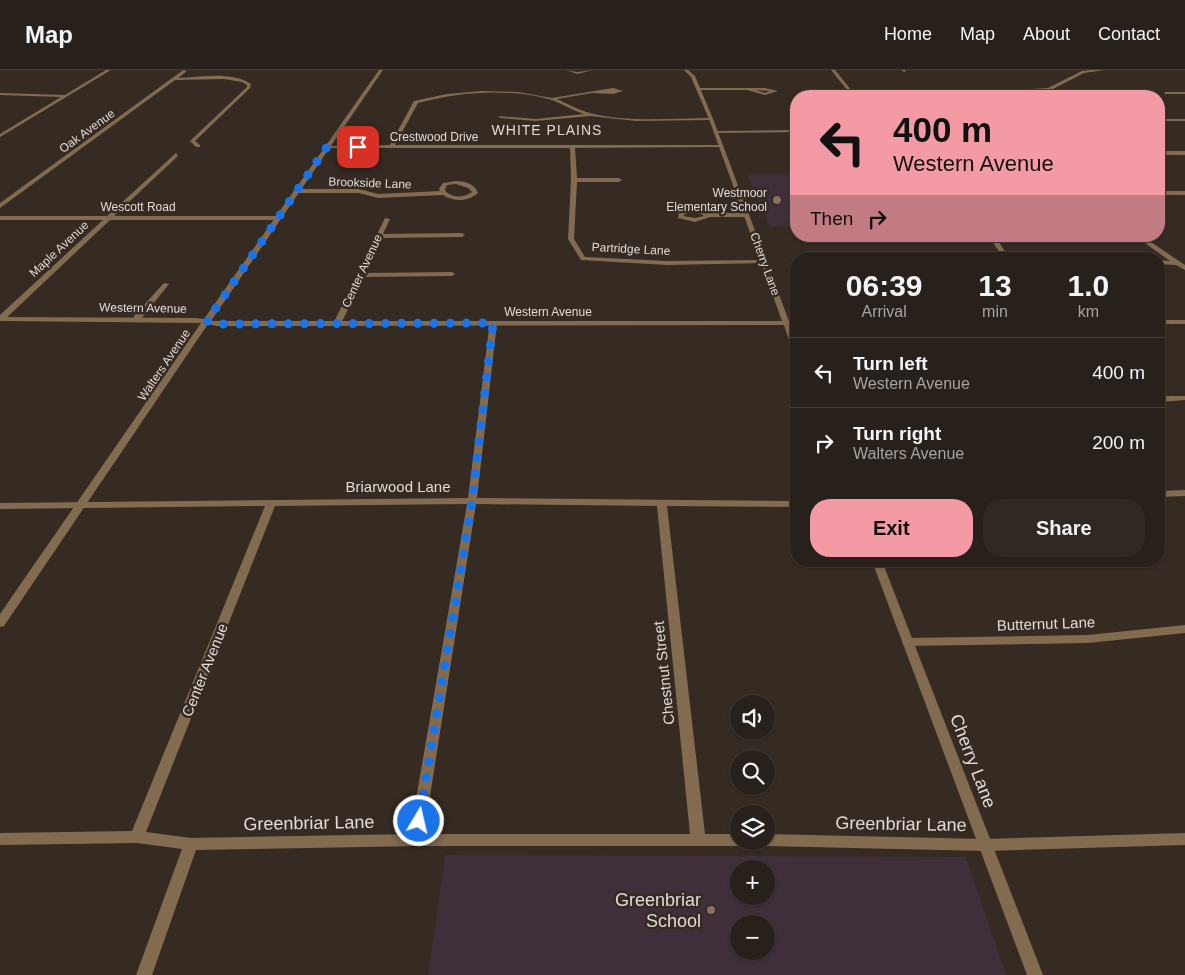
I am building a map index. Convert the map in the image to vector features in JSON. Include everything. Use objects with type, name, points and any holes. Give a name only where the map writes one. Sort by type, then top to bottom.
[{"type":"street","points":[[0,136],[109,70]]},
{"type":"street","name":"Oak Avenue","points":[[0,206],[184,70]]},
{"type":"street","name":"Walters Avenue","points":[[0,623],[276,218],[381,70]]},
{"type":"street","points":[[568,70],[577,73],[592,70]]},
{"type":"street","name":"Cherry Lane","points":[[686,70],[693,76],[711,118],[790,333]]},
{"type":"street","points":[[833,70],[849,90]]},
{"type":"street","points":[[1021,90],[1049,88],[1083,72],[1103,70]]},
{"type":"street","points":[[174,79],[228,78],[249,84],[249,87],[192,141],[198,146]]},
{"type":"street","points":[[699,88],[769,89],[776,92],[765,94],[747,89]]},
{"type":"street","points":[[1049,88],[1054,90]]},
{"type":"street","points":[[392,147],[416,102],[453,94],[516,93],[552,98],[592,92],[613,89],[621,91],[613,94],[592,92]]},
{"type":"street","points":[[1165,93],[1185,93]]},
{"type":"street","points":[[0,94],[64,96]]},
{"type":"street","points":[[552,98],[589,115]]},
{"type":"street","points":[[500,117],[536,120],[589,115],[622,119],[711,118]]},
{"type":"street","points":[[1165,120],[1185,120]]},
{"type":"street","points":[[715,132],[790,131]]},
{"type":"street","name":"Crestwood Drive","points":[[327,147],[721,146]]},
{"type":"street","name":"Partridge Lane","points":[[572,147],[574,180],[571,239],[583,258],[668,263],[764,262]]},
{"type":"street","points":[[1165,153],[1185,153]]},
{"type":"street","name":"Maple Avenue","points":[[0,319],[176,155]]},
{"type":"street","points":[[574,180],[619,180]]},
{"type":"street","name":"Brookside Lane","points":[[296,191],[359,191],[378,196],[444,194],[457,198],[466,198],[475,193],[474,189],[464,182],[456,182],[445,184],[442,188],[444,194]]},
{"type":"street","points":[[1165,193],[1185,193]]},
{"type":"street","points":[[707,215],[746,215]]},
{"type":"street","name":"Wescott Road","points":[[0,218],[276,218]]},
{"type":"street","name":"Center Avenue","points":[[337,324],[362,275],[387,219]]},
{"type":"street","points":[[379,236],[462,235]]},
{"type":"street","points":[[1148,242],[1163,252]]},
{"type":"street","points":[[1165,253],[1181,263],[1185,268]]},
{"type":"street","points":[[1165,262],[1181,263]]},
{"type":"street","points":[[362,275],[452,274]]},
{"type":"street","points":[[137,318],[166,284]]},
{"type":"street","name":"Western Avenue","points":[[0,319],[137,318],[207,321],[217,324],[790,323]]},
{"type":"street","points":[[1165,322],[1185,322]]},
{"type":"street","points":[[416,840],[472,501],[493,323]]},
{"type":"street","points":[[1165,399],[1185,398]]},
{"type":"street","points":[[1165,494],[1185,493]]},
{"type":"street","name":"Briarwood Lane","points":[[0,506],[472,501],[790,504]]},
{"type":"street","name":"Center Avenue","points":[[137,837],[272,502]]},
{"type":"street","name":"Chestnut Street","points":[[662,504],[698,839]]},
{"type":"street","name":"Cherry Lane","points":[[879,567],[1035,975]]},
{"type":"street","name":"Butternut Lane","points":[[908,642],[1088,638],[1185,629]]},
{"type":"street","name":"Greenbriar Lane","points":[[0,839],[137,837],[191,844],[416,840],[730,840]]},
{"type":"street","name":"Greenbriar Lane","points":[[775,840],[985,845],[1185,840]]},
{"type":"street","points":[[144,975],[191,844]]},
{"type":"shaded area","name":"Westmoor Elementary School","points":[[747,174],[790,174],[790,226],[770,226]]},
{"type":"shaded area","name":"Greenbriar School","points":[[445,855],[966,857],[1006,975],[428,975]]},
{"type":"place","name":"Westmoor Elementary School","points":[[777,200]]},
{"type":"place","name":"Greenbriar School","points":[[711,910]]},
{"type":"district","name":"WHITE PLAINS","points":[[547,130]]},
{"type":"route","points":[[358,147],[327,147],[276,218],[207,321],[217,324],[493,323],[472,501],[419,821]]}]
